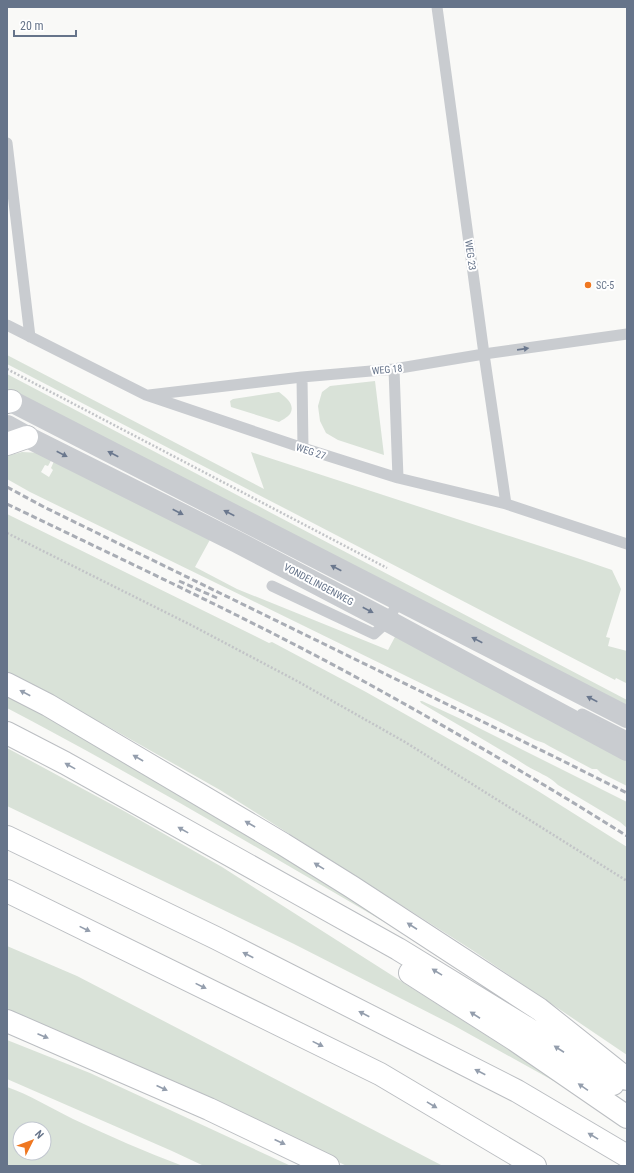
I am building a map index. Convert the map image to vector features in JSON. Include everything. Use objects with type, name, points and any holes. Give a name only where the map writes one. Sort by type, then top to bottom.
[{"type":"highway","points":[[7,444],[27,437]]},
{"type":"highway","points":[[7,684],[48,706],[277,840],[352,887],[538,1009],[627,1079]]},
{"type":"highway","points":[[7,733],[398,949],[527,1028],[627,1093]]},
{"type":"highway","points":[[7,837],[216,938],[517,1091],[627,1156]]},
{"type":"highway","points":[[217,849],[509,1036],[627,1117]]},
{"type":"highway","points":[[7,891],[380,1074],[534,1166]]},
{"type":"highway","points":[[7,897],[50,912]]},
{"type":"highway","points":[[7,1021],[202,1106],[328,1166]]},
{"type":"street","points":[[8,401],[627,717]]},
{"type":"street","name":"VONDELINGENWEG","points":[[7,426],[244,545],[388,620],[484,674],[627,750]]},
{"type":"lane","name":"WEG 23","points":[[437,7],[506,504]]},
{"type":"lane","points":[[7,143],[30,337]]},
{"type":"lane","name":"WEG 27","points":[[7,325],[146,396],[398,478],[506,504],[627,544]]},
{"type":"lane","name":"WEG 18","points":[[146,396],[302,376],[394,369],[484,354],[627,334]]},
{"type":"lane","points":[[394,369],[398,478]]},
{"type":"lane","points":[[302,376],[303,448]]},
{"type":"lane","points":[[272,586],[374,634],[388,620],[399,600]]},
{"type":"lane","points":[[484,674],[521,684],[627,737]]},
{"type":"path","points":[[7,369],[388,568]]},
{"type":"path","points":[[7,533],[191,625],[304,685],[411,746],[627,881]]},
{"type":"shaded area","points":[[7,355],[264,489],[251,452],[612,570],[621,589],[606,637],[610,638],[608,646],[627,651],[627,682],[626,683],[616,678],[615,680],[7,364]]},
{"type":"shaded area","points":[[7,374],[627,700],[627,704],[622,704],[580,688],[7,389]]},
{"type":"shaded area","points":[[375,381],[384,455],[338,440],[326,433],[320,421],[318,406],[322,392],[330,386]]},
{"type":"shaded area","points":[[279,392],[289,401],[292,407],[290,414],[279,422],[231,407],[230,401],[233,399]]},
{"type":"shaded area","points":[[22,452],[41,453],[53,457],[48,466],[45,465],[41,472],[49,477],[53,470],[51,468],[55,459],[212,536],[195,567],[237,589],[388,650],[396,635],[627,758],[627,786],[601,773],[597,769],[592,769],[544,743],[535,740],[30,492],[7,479],[7,456]]},
{"type":"shaded area","points":[[7,514],[269,643],[272,642],[366,692],[538,791],[627,847],[627,1055],[472,950],[220,790],[107,726],[7,672]]},
{"type":"shaded area","points":[[7,691],[245,828],[415,940],[162,793],[7,708]]},
{"type":"shaded area","points":[[420,701],[463,720],[627,802],[627,828],[620,822],[547,777],[421,703]]},
{"type":"shaded area","points":[[7,748],[124,811],[222,867],[586,1099],[453,1025],[294,944],[7,806]]},
{"type":"shaded area","points":[[7,946],[77,976],[443,1166],[347,1166],[7,1010]]},
{"type":"shaded area","points":[[7,1040],[90,1073],[291,1166],[204,1166],[7,1079]]},
{"type":"shaded area","points":[[7,1087],[16,1090],[100,1132],[183,1166],[7,1166]]},
{"type":"railway","points":[[7,487],[44,507],[627,793]]},
{"type":"railway","points":[[7,504],[277,635],[321,658],[464,738],[627,836]]},
{"type":"railway","points":[[179,581],[217,598]]},
{"type":"place","name":"SC-5","points":[[588,285]]}]
